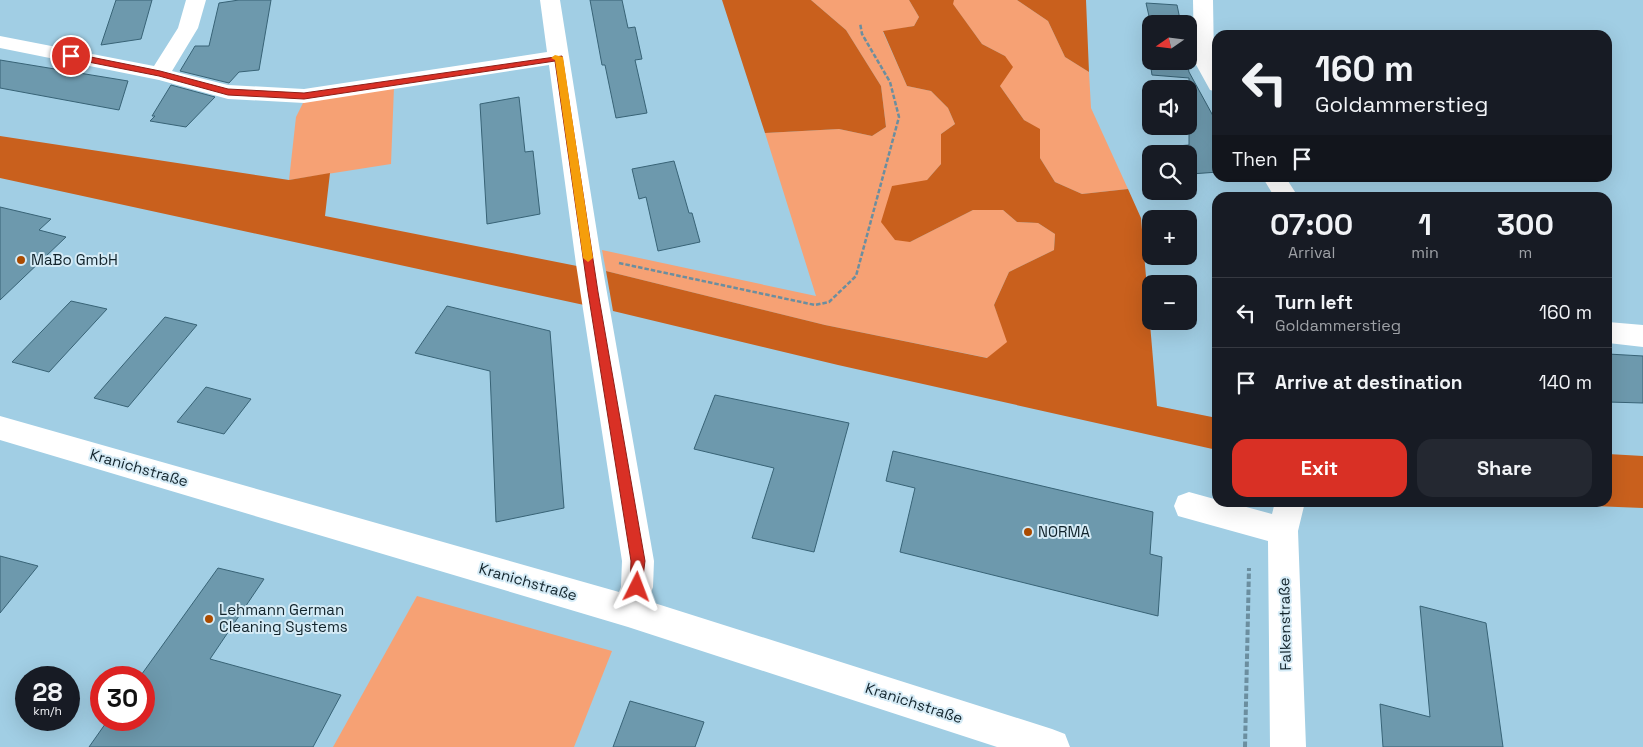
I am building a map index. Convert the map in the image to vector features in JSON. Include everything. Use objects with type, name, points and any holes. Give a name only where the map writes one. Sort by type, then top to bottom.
[{"type":"street","points":[[160,74],[188,28],[196,0]]},
{"type":"street","points":[[550,0],[589,264],[638,561],[637,587],[628,611]]},
{"type":"street","points":[[1203,0],[1204,61],[1212,75]]},
{"type":"street","points":[[0,42],[160,74],[228,92],[304,96],[559,57]]},
{"type":"street","points":[[1612,333],[1643,336]]},
{"type":"street","name":"Kranichstraße","points":[[0,428],[628,611],[1052,747]]},
{"type":"street","points":[[1189,506],[1250,523],[1287,517]]},
{"type":"street","name":"Falkenstraße","points":[[1287,517],[1288,747]]},
{"type":"path","points":[[589,264],[611,261],[815,305],[829,302],[856,276],[899,117],[890,82],[862,34],[860,23]]},
{"type":"path","points":[[1245,747],[1250,523]]},
{"type":"shaded area","points":[[722,0],[811,0],[846,30],[881,86],[886,127],[872,136],[839,129],[765,133]]},
{"type":"shaded area","points":[[811,0],[909,0],[919,17],[914,26],[883,32],[907,86],[931,91],[948,108],[955,124],[941,134],[941,164],[927,180],[910,242],[973,210],[1003,210],[1017,222],[1038,223],[1055,234],[1054,250],[1009,272],[994,305],[1008,342],[988,358],[825,325],[606,271],[602,250],[816,296],[765,133],[839,129],[872,136],[886,127],[881,86],[846,30]]},
{"type":"shaded area","points":[[909,0],[954,0],[953,4],[982,44],[1005,56],[1013,67],[1000,86],[1024,120],[1040,129],[1040,158],[1055,182],[1082,194],[1128,189],[1141,218],[1142,265],[1145,265],[1146,275],[1142,275],[1142,330],[1151,330],[1157,406],[1212,417],[1212,449],[838,365],[613,311],[606,271],[825,325],[987,358],[1007,342],[994,305],[1009,272],[1054,250],[1055,234],[1038,223],[1017,222],[1003,210],[973,210],[910,242],[895,240],[881,222],[892,186],[927,180],[941,164],[941,134],[955,124],[948,108],[931,91],[907,86],[883,31],[914,26],[919,17]]},
{"type":"shaded area","points":[[954,0],[1017,0],[1048,21],[1065,57],[1089,72],[1091,108],[1128,189],[1082,194],[1055,182],[1040,158],[1040,130],[1024,120],[1000,86],[1005,56],[982,44],[952,3]]},
{"type":"shaded area","points":[[1017,0],[1086,0],[1089,72],[1065,57],[1048,21]]},
{"type":"shaded area","points":[[394,87],[391,164],[289,180],[296,117],[304,101]]},
{"type":"shaded area","points":[[0,136],[289,180],[330,173],[325,216],[577,266],[584,305],[0,178]]},
{"type":"shaded area","points":[[1612,454],[1643,456],[1643,508],[1612,507]]},
{"type":"shaded area","points":[[417,596],[612,651],[574,747],[333,747]]},
{"type":"building","points":[[116,0],[152,0],[141,39],[101,45]]},
{"type":"building","points":[[239,0],[271,0],[259,70],[239,72],[229,83],[180,71],[195,46],[209,46],[219,3]]},
{"type":"building","points":[[590,0],[622,0],[628,28],[635,27],[642,59],[635,60],[647,113],[616,118],[605,65],[602,65]]},
{"type":"building","points":[[1146,3],[1177,5],[1179,15],[1149,15]]},
{"type":"building","points":[[0,60],[128,81],[119,110],[0,88]]},
{"type":"building","points":[[1151,70],[1189,70],[1193,80],[1189,80],[1189,78],[1152,75]]},
{"type":"building","points":[[171,85],[215,97],[186,127],[150,121],[155,116],[152,116]]},
{"type":"building","points":[[1197,87],[1212,114],[1212,172],[1197,174],[1197,145],[1189,145],[1189,135],[1197,135]]},
{"type":"building","points":[[519,97],[525,152],[533,151],[540,214],[487,224],[480,104]]},
{"type":"building","points":[[674,161],[689,213],[692,213],[700,242],[658,251],[646,197],[639,199],[632,169]]},
{"type":"building","name":"MaBo GmbH","points":[[0,207],[51,219],[39,230],[66,237],[0,300]]},
{"type":"building","points":[[71,301],[107,309],[49,372],[12,362]]},
{"type":"building","points":[[447,306],[550,331],[564,508],[496,522],[490,371],[415,353]]},
{"type":"building","points":[[165,317],[197,325],[128,407],[94,398]]},
{"type":"building","points":[[1612,354],[1643,356],[1643,403],[1612,402]]},
{"type":"building","points":[[206,387],[251,399],[224,434],[177,422]]},
{"type":"building","points":[[715,395],[849,423],[814,552],[752,538],[774,468],[694,449]]},
{"type":"building","name":"NORMA","points":[[893,451],[1153,512],[1150,554],[1162,557],[1158,616],[900,552],[915,488],[886,481]]},
{"type":"building","points":[[0,556],[38,566],[0,613]]},
{"type":"building","name":"Lehmann German Cleaning Systems","points":[[218,568],[264,579],[210,659],[341,695],[313,747],[89,747],[100,731],[155,731],[155,666],[148,666]]},
{"type":"building","points":[[1420,606],[1486,623],[1503,747],[1383,747],[1380,704],[1430,717]]},
{"type":"building","points":[[630,701],[704,722],[695,747],[613,747]]},
{"type":"slow traffic","points":[[555,58],[559,57],[588,258]]},
{"type":"place","name":"MaBo GmbH","points":[[21,260]]},
{"type":"place","name":"NORMA","points":[[1028,532]]},
{"type":"place","name":"Lehmann German Cleaning Systems","points":[[209,619]]},
{"type":"route","points":[[71,56],[160,74],[228,92],[304,96],[559,57],[593,292],[638,561],[637,587]]}]
